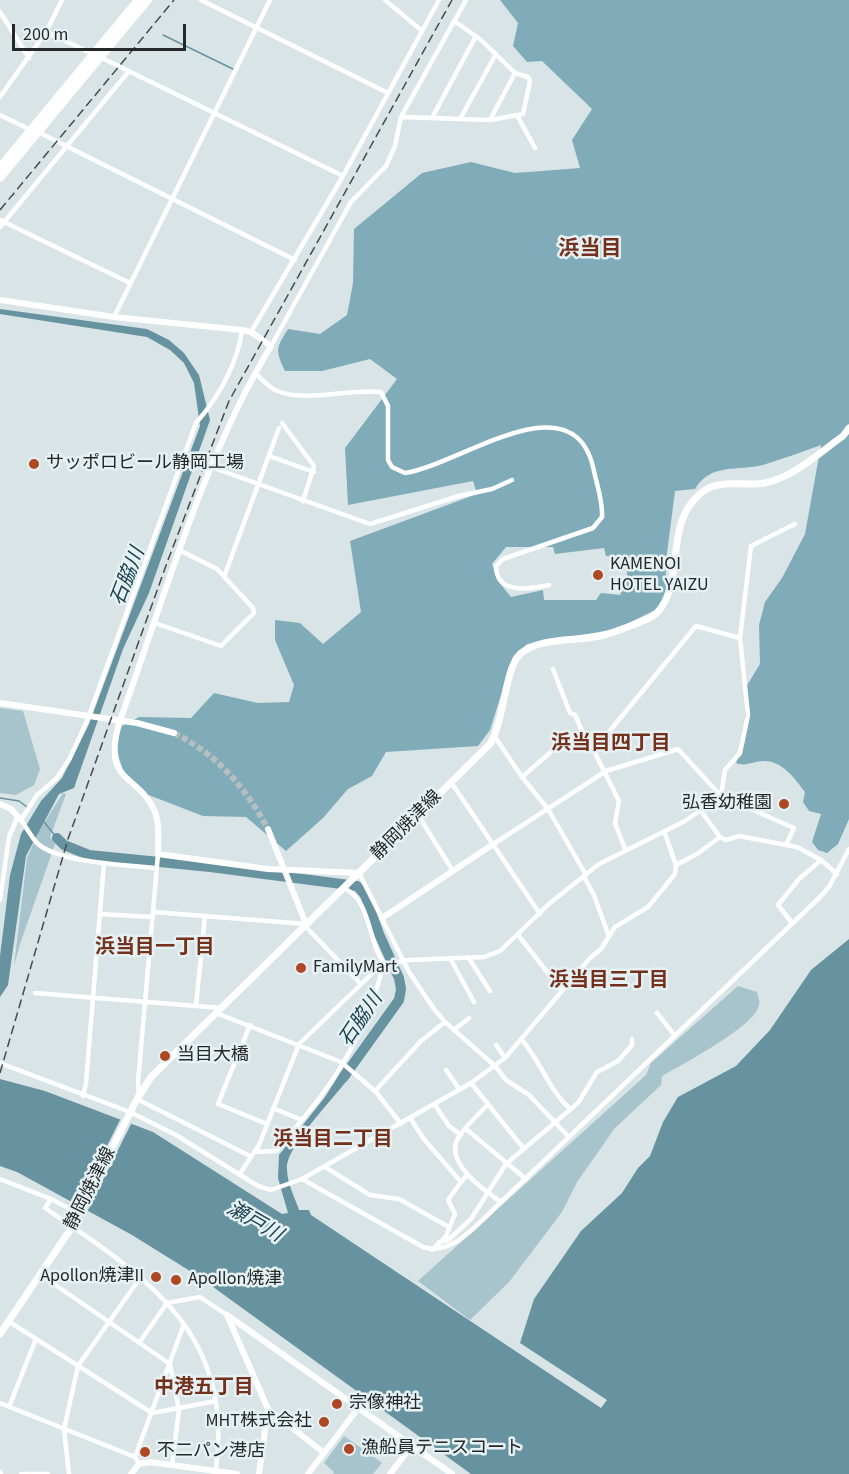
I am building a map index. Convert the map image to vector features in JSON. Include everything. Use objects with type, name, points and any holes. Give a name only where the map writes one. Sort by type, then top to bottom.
[{"type":"highway","points":[[97,56],[138,0]]},
{"type":"highway","points":[[0,178],[35,131],[97,56],[148,0]]},
{"type":"highway","points":[[0,167],[35,131]]},
{"type":"main road","points":[[495,737],[513,664],[519,656],[537,645],[603,636],[622,630],[652,617],[662,607],[668,593],[680,524],[684,513],[700,494],[712,485],[765,483],[785,475],[843,436],[849,428]]},
{"type":"main road","name":"静岡焼津線","points":[[0,1334],[74,1225],[129,1114],[151,1077],[495,737]]},
{"type":"street","points":[[0,97],[46,32],[62,0]]},
{"type":"street","points":[[201,0],[388,93]]},
{"type":"street","points":[[114,317],[270,0]]},
{"type":"street","points":[[385,0],[421,30]]},
{"type":"street","points":[[251,332],[343,176],[439,0]]},
{"type":"street","points":[[384,963],[363,1028],[344,1063],[276,1151],[252,1154],[138,1097],[159,831],[155,813],[146,797],[122,775],[114,748],[119,723],[211,467],[255,374],[351,202],[386,166],[395,146],[400,117],[466,0]]},
{"type":"street","points":[[0,12],[29,58]]},
{"type":"street","points":[[400,117],[490,120],[518,117],[525,108],[530,81],[528,77],[515,73],[476,36],[454,21]]},
{"type":"street","points":[[46,32],[343,176]]},
{"type":"street","points":[[432,118],[476,36]]},
{"type":"street","points":[[460,119],[496,54]]},
{"type":"street","points":[[0,227],[2,221],[129,71]]},
{"type":"street","points":[[490,120],[515,73]]},
{"type":"street","points":[[0,115],[295,260]]},
{"type":"street","points":[[518,117],[535,148]]},
{"type":"street","points":[[2,221],[130,283]]},
{"type":"street","points":[[0,300],[114,317],[242,330],[251,332],[272,346]]},
{"type":"street","points":[[0,900],[9,837],[19,818],[31,806],[37,795],[56,778],[69,760],[87,721],[196,423],[209,408],[239,352],[242,330]]},
{"type":"street","points":[[255,374],[274,390],[282,392],[313,394],[366,390],[381,392],[387,399],[388,406],[388,460],[392,467],[405,473],[441,464],[505,436],[528,429],[548,426],[568,430],[582,441],[592,458],[602,517],[593,528],[503,559],[496,566],[498,577],[508,586],[535,588],[549,585]]},
{"type":"street","points":[[224,577],[281,426],[314,466],[303,501]]},
{"type":"street","points":[[269,456],[314,472]]},
{"type":"street","points":[[211,467],[370,524],[459,496],[492,489],[512,480]]},
{"type":"street","points":[[239,1175],[267,1124],[299,1044],[360,983],[384,963],[491,955],[506,947],[540,914],[585,876],[625,849],[701,812],[721,796],[725,770],[740,753],[748,715],[740,638],[751,546],[795,524]]},
{"type":"street","points":[[155,623],[222,646],[254,613],[253,608],[217,569],[181,551]]},
{"type":"street","points":[[594,750],[696,626],[740,638]]},
{"type":"street","points":[[553,669],[570,713],[575,714],[588,744],[606,771],[619,801],[615,823],[625,849]]},
{"type":"street","points":[[0,703],[137,723],[174,733]]},
{"type":"street","points":[[495,737],[522,777],[548,808],[585,876],[608,934]]},
{"type":"street","points":[[522,777],[552,752],[588,744]]},
{"type":"street","points":[[382,918],[606,771],[678,749],[721,796],[794,828],[786,845]]},
{"type":"street","points":[[451,782],[540,914]]},
{"type":"street","points":[[0,804],[19,818],[38,844],[85,861],[156,868]]},
{"type":"street","points":[[701,812],[720,837],[726,840],[739,836],[797,847],[821,860],[837,874]]},
{"type":"street","points":[[418,814],[453,871]]},
{"type":"street","points":[[268,830],[305,925],[360,983]]},
{"type":"street","points":[[0,1063],[176,1135],[264,1189],[279,1188],[325,1167],[411,1119],[471,1083],[505,1058],[590,958],[601,949],[608,934],[648,907],[671,880],[676,865],[664,831]]},
{"type":"street","points":[[676,865],[697,854],[720,837]]},
{"type":"street","points":[[302,1179],[410,1241],[432,1250],[450,1245],[462,1238],[820,897],[837,874],[849,849]]},
{"type":"street","points":[[158,855],[285,872],[356,876],[382,918],[417,985],[445,1022],[495,1066],[506,1080],[530,1095],[569,1137]]},
{"type":"street","points":[[792,923],[778,905],[798,879],[821,860]]},
{"type":"street","points":[[83,1096],[86,1083],[104,863]]},
{"type":"street","points":[[344,887],[355,895],[368,925],[374,949],[384,963]]},
{"type":"street","points":[[100,914],[205,916],[305,925]]},
{"type":"street","points":[[196,1006],[205,916]]},
{"type":"street","points":[[518,935],[562,991]]},
{"type":"street","points":[[468,957],[490,991]]},
{"type":"street","points":[[450,958],[474,1002]]},
{"type":"street","points":[[35,993],[145,1001],[219,1010],[344,1063],[375,1091],[401,1124]]},
{"type":"street","points":[[657,1013],[675,1036]]},
{"type":"street","points":[[454,1030],[469,1017]]},
{"type":"street","points":[[375,1091],[421,1041],[445,1022]]},
{"type":"street","points":[[250,1025],[218,1104],[267,1124]]},
{"type":"street","points":[[521,1039],[535,1058],[554,1092],[570,1109]]},
{"type":"street","points":[[440,1242],[448,1240],[471,1219],[509,1162],[570,1109],[587,1090],[597,1072],[618,1061],[632,1045],[632,1040]]},
{"type":"street","points":[[496,1045],[505,1058]]},
{"type":"street","points":[[446,1070],[460,1090]]},
{"type":"street","points":[[471,1083],[524,1149]]},
{"type":"street","points":[[488,1104],[461,1134],[455,1148],[467,1175],[501,1202]]},
{"type":"street","points":[[435,1105],[449,1126],[461,1134]]},
{"type":"street","points":[[273,1108],[302,1120]]},
{"type":"street","points":[[411,1119],[423,1138],[460,1182]]},
{"type":"street","points":[[466,1129],[509,1162],[526,1179]]},
{"type":"street","points":[[325,1167],[369,1195],[399,1199],[449,1227]]},
{"type":"street","points":[[432,1250],[446,1236],[455,1214],[448,1200],[467,1175]]},
{"type":"street","points":[[0,1179],[51,1198],[72,1210],[68,1217]]},
{"type":"street","points":[[51,1198],[45,1208],[74,1225],[140,1278],[167,1303],[192,1334],[207,1363],[216,1401],[216,1470]]},
{"type":"street","points":[[41,1275],[170,1364],[179,1410],[172,1465]]},
{"type":"street","points":[[69,1474],[64,1429],[78,1366],[140,1278]]},
{"type":"street","points":[[139,1343],[167,1303],[200,1297],[413,1444],[452,1474]]},
{"type":"street","points":[[227,1315],[268,1409],[324,1453]]},
{"type":"street","points":[[8,1322],[152,1413],[179,1410],[216,1401]]},
{"type":"street","points":[[135,1457],[184,1324]]},
{"type":"street","points":[[9,1407],[36,1339]]},
{"type":"street","points":[[0,1403],[135,1457],[139,1464]]},
{"type":"street","points":[[308,1474],[359,1407]]},
{"type":"street","points":[[259,1474],[268,1409]]},
{"type":"street","points":[[390,1474],[413,1444]]},
{"type":"street","points":[[139,1464],[172,1465],[237,1474]]},
{"type":"street","points":[[131,1474],[139,1464]]},
{"type":"street","points":[[21,1474],[48,1474]]},
{"type":"shaded area","points":[[500,0],[849,0],[849,819],[838,844],[827,853],[818,850],[812,842],[821,814],[809,811],[803,802],[805,792],[783,767],[771,762],[760,761],[736,763],[745,740],[746,687],[760,664],[759,625],[765,602],[782,578],[805,534],[821,445],[763,465],[717,472],[708,475],[695,489],[675,491],[666,561],[606,556],[604,548],[555,554],[553,547],[506,547],[492,564],[498,581],[511,597],[543,590],[544,600],[596,600],[601,593],[620,595],[627,578],[627,564],[665,563],[667,588],[659,608],[617,629],[527,644],[513,657],[490,730],[478,746],[386,752],[372,776],[348,789],[323,818],[286,851],[246,817],[203,816],[146,794],[124,773],[116,743],[122,726],[139,717],[191,718],[214,693],[258,703],[289,702],[294,685],[275,640],[275,620],[300,623],[323,644],[361,612],[350,541],[477,494],[473,481],[348,505],[345,448],[397,379],[370,359],[322,371],[285,371],[278,349],[288,329],[320,334],[347,315],[353,283],[354,229],[422,173],[471,162],[515,173],[580,168],[572,140],[592,109],[542,61],[527,62],[513,46],[518,23]]},
{"type":"shaded area","points":[[0,708],[23,711],[40,769],[34,785],[16,795],[0,793]]},
{"type":"shaded area","points":[[63,793],[66,794],[50,837],[55,844],[14,966],[27,858],[39,831]]},
{"type":"shaded area","points":[[738,986],[757,992],[759,1005],[751,1018],[714,1046],[662,1076],[661,1085],[615,1128],[577,1182],[562,1212],[509,1282],[470,1320],[418,1281],[646,1075],[651,1063]]},
{"type":"shaded area","name":"漁船員テニスコート","points":[[344,1436],[382,1463],[373,1474],[333,1474],[334,1472],[324,1463]]},
{"type":"water","points":[[0,309],[147,329],[169,340],[184,353],[199,375],[210,420],[149,593],[123,649],[74,788],[59,794],[26,856],[8,985],[0,997],[0,956],[10,875],[21,834],[41,801],[62,778],[89,724],[200,426],[194,383],[184,363],[170,350],[147,337],[0,314]]},
{"type":"water","name":"瀬戸川","points":[[849,939],[849,1474],[471,1474],[198,1276],[132,1235],[17,1172],[0,1166],[0,1079],[45,1091],[153,1132],[282,1214],[288,1213],[278,1178],[279,1155],[325,1097],[344,1067],[352,1073],[303,1134],[289,1159],[288,1180],[299,1210],[309,1210],[311,1215],[601,1408],[607,1400],[520,1343],[534,1299],[581,1231],[622,1193],[638,1168],[650,1156],[663,1122],[678,1097],[736,1066],[770,1030],[811,970]]},
{"type":"pier","points":[[122,1116],[133,1120],[86,1214],[76,1208]]},
{"type":"waterway","points":[[163,35],[233,69]]},
{"type":"waterway","points":[[0,798],[19,801],[27,807]]},
{"type":"waterway","points":[[44,822],[57,838]]},
{"type":"waterway","name":"石脇川","points":[[57,838],[64,845],[89,855],[210,867],[357,886],[365,895],[379,934],[399,978],[401,989],[399,1000],[343,1078]]},
{"type":"tunnel","points":[[174,733],[204,751],[229,774],[250,799],[268,829]]},
{"type":"railway","points":[[0,210],[174,0]]},
{"type":"railway","points":[[0,1073],[68,839],[168,560],[229,401],[452,0]]},
{"type":"place","name":"サッポロビール静岡工場","points":[[34,464]]},
{"type":"place","name":"KAMENOI HOTEL YAIZU","points":[[598,575]]},
{"type":"place","name":"弘香幼稚園","points":[[784,804]]},
{"type":"place","name":"FamilyMart","points":[[301,968]]},
{"type":"place","name":"当目大橋","points":[[165,1056]]},
{"type":"place","name":"Apollon焼津II","points":[[156,1277]]},
{"type":"place","name":"Apollon焼津","points":[[176,1280]]},
{"type":"place","name":"宗像神社","points":[[337,1404]]},
{"type":"place","name":"MHT株式会社","points":[[324,1422]]},
{"type":"place","name":"漁船員テニスコート","points":[[349,1449]]},
{"type":"place","name":"不二パン港店","points":[[145,1452]]},
{"type":"district","name":"浜当目","points":[[590,250]]},
{"type":"district","name":"浜当目四丁目","points":[[611,745]]},
{"type":"district","name":"浜当目一丁目","points":[[155,949]]},
{"type":"district","name":"浜当目三丁目","points":[[609,982]]},
{"type":"district","name":"浜当目二丁目","points":[[333,1141]]},
{"type":"district","name":"中港五丁目","points":[[204,1389]]}]
